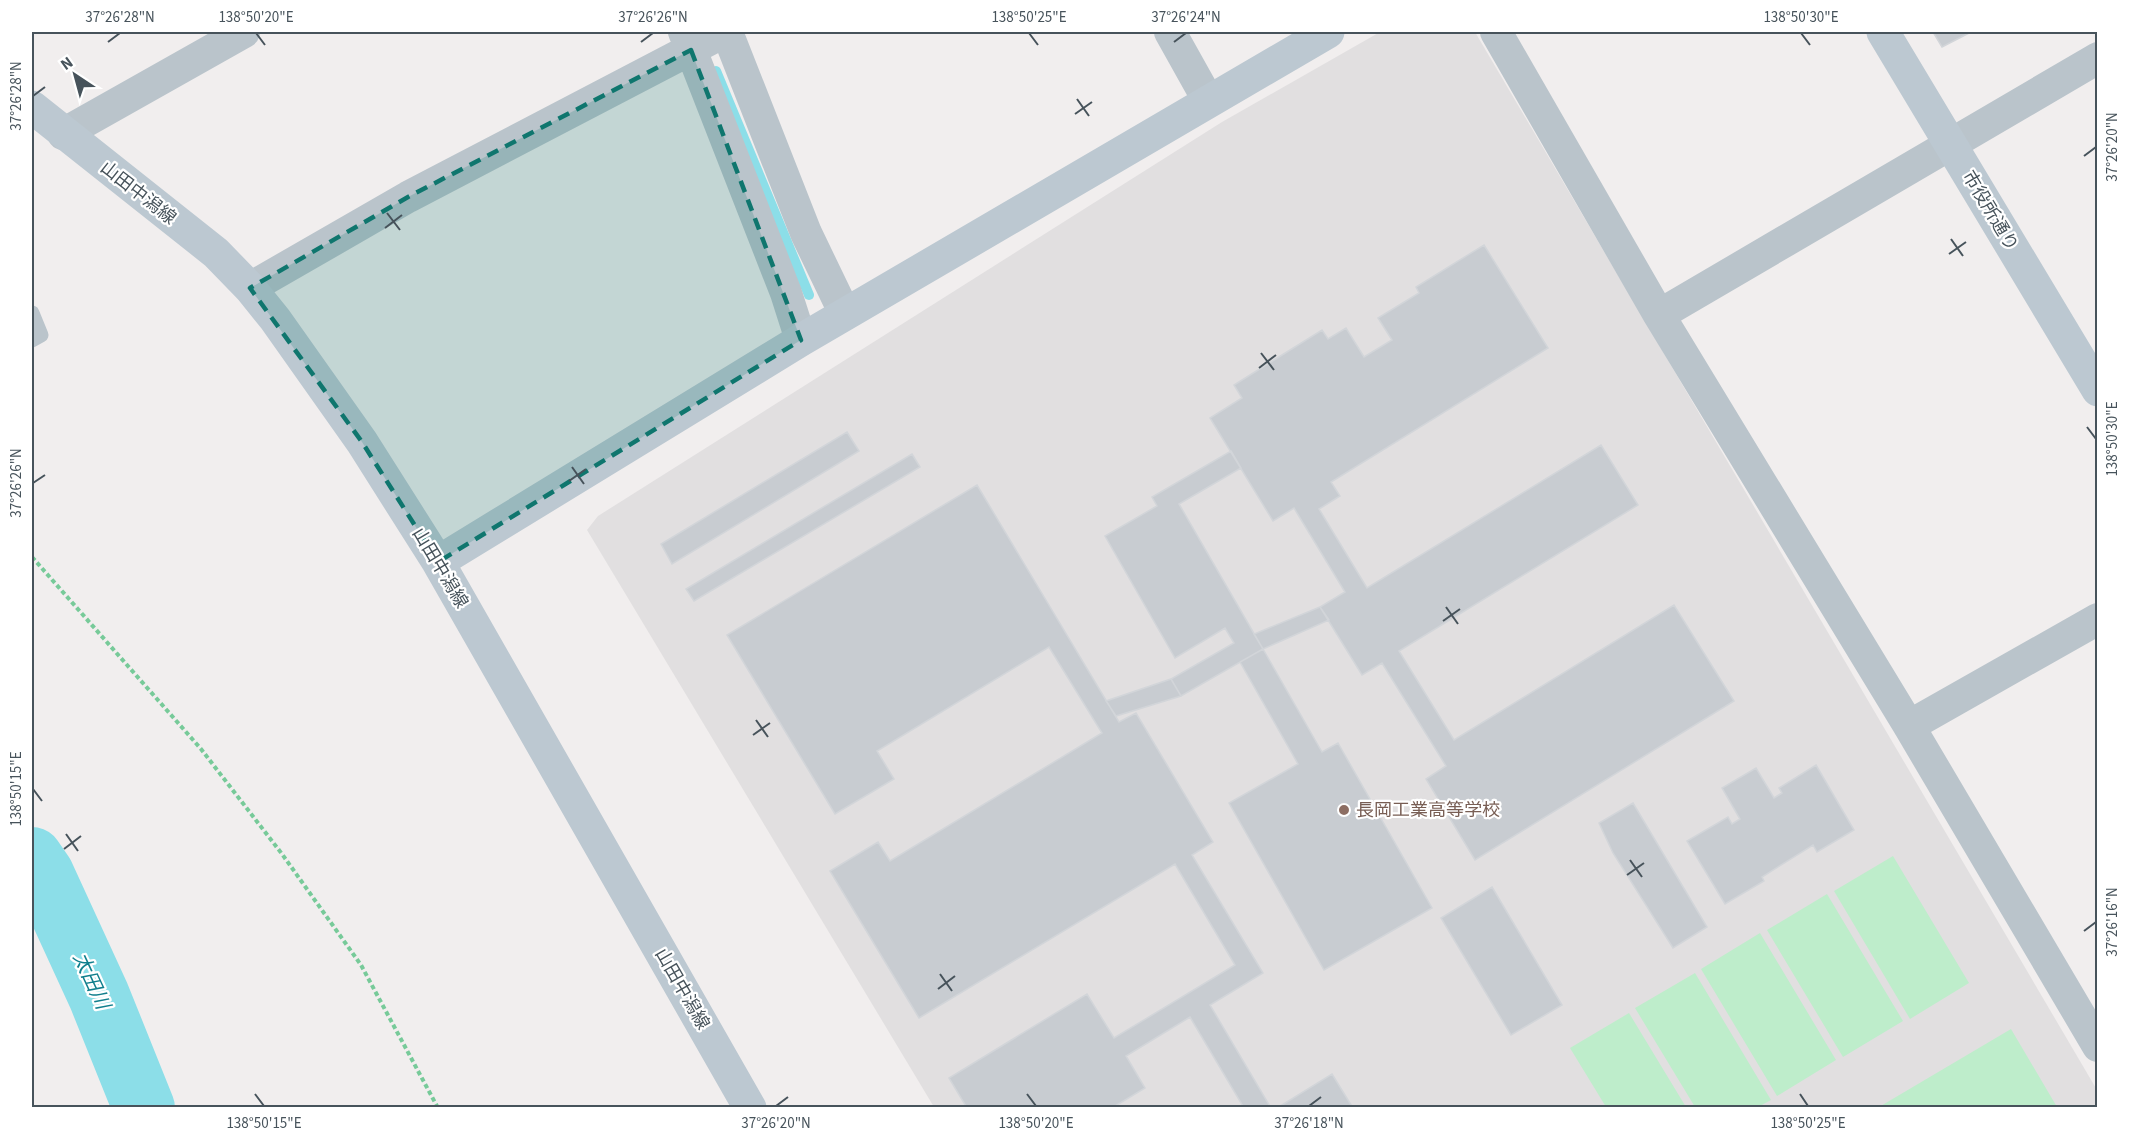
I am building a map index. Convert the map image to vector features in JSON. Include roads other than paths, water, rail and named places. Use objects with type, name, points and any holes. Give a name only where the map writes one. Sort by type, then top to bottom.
[{"type":"street","points":[[63,134],[244,32]]},
{"type":"street","points":[[250,288],[688,41],[726,32],[806,233],[845,314]]},
{"type":"street","points":[[1170,32],[1208,100]]},
{"type":"street","points":[[438,562],[801,340],[1208,100],[1328,32]]},
{"type":"street","points":[[1496,32],[1659,315],[1909,726],[2097,1046]]},
{"type":"street","name":"市役所通り","points":[[1883,32],[2097,390]]},
{"type":"street","points":[[688,41],[786,293],[801,340]]},
{"type":"street","points":[[1659,315],[2097,58]]},
{"type":"street","name":"山田中潟線","points":[[32,107],[63,134],[216,253],[250,288],[362,441],[438,562],[750,1107]]},
{"type":"street","points":[[1909,726],[2097,619]]},
{"type":"lane","points":[[32,313],[41,336],[32,340]]},
{"type":"waterway","points":[[716,71],[809,295]]},
{"type":"waterway","name":"太田川","points":[[32,858],[43,874],[99,996],[144,1108]]},
{"type":"place","name":"長岡工業高等学校","points":[[1344,810]]}]
